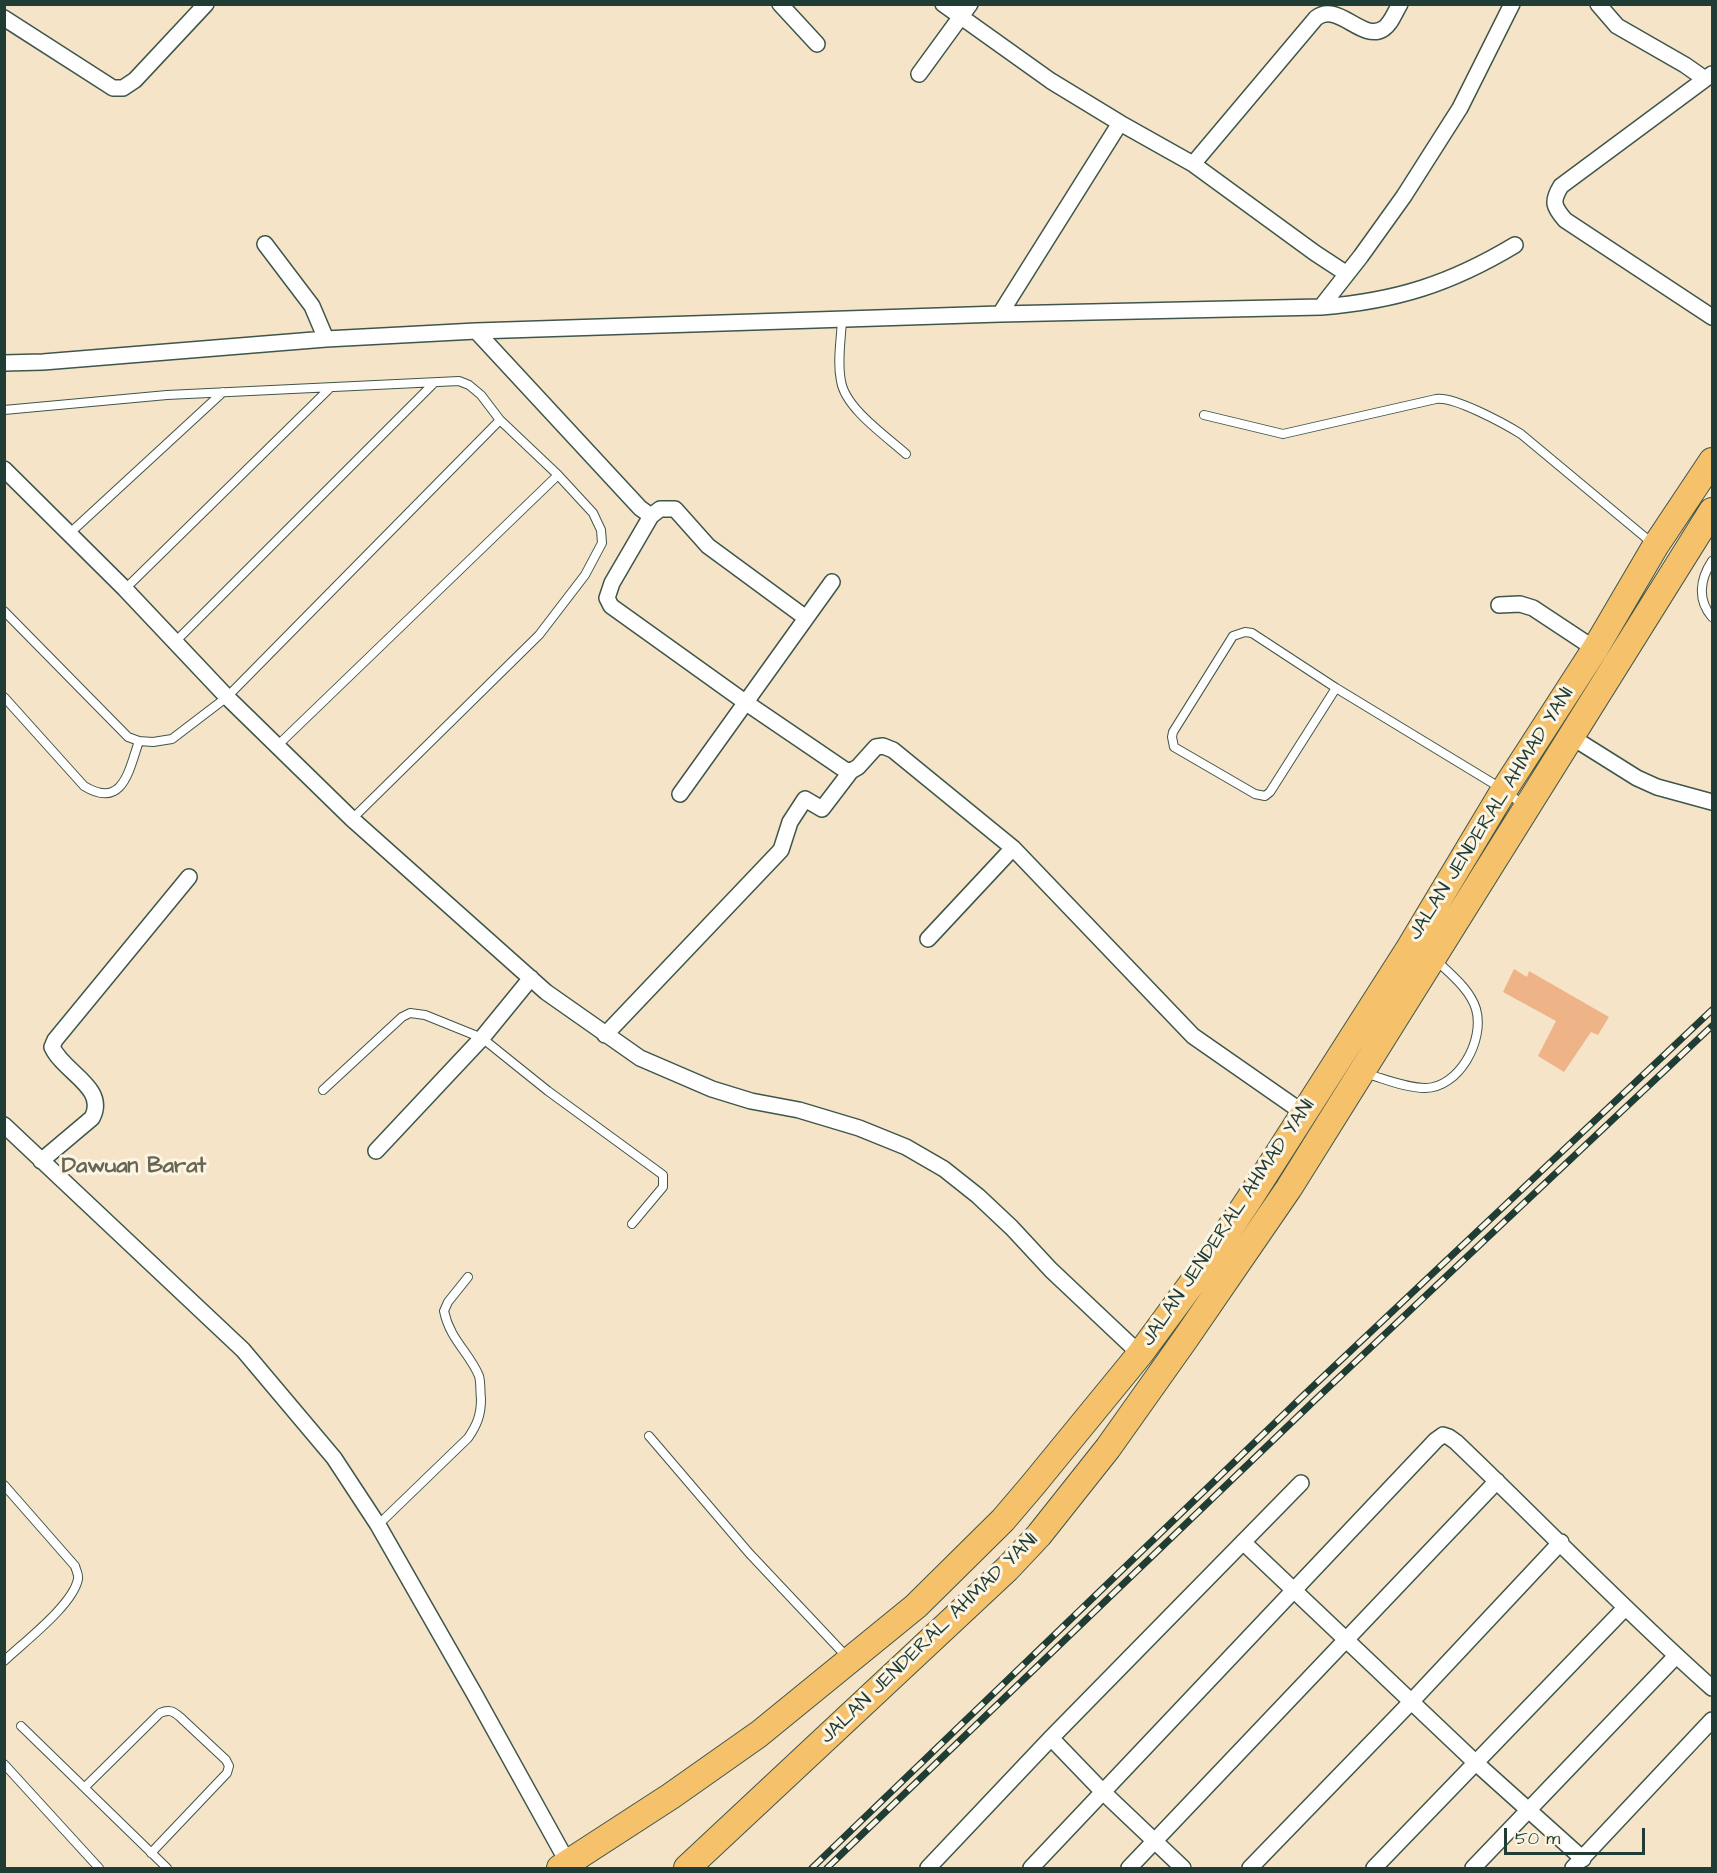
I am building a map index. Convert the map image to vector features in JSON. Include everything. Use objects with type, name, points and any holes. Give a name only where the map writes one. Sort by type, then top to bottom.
[{"type":"highway","name":"JALAN JENDERAL AHMAD YANI","points":[[564,1866],[718,1764],[759,1734],[916,1606],[1003,1520],[1140,1354],[1204,1267],[1305,1114],[1410,947],[1504,790],[1595,649],[1656,545],[1713,461]]},
{"type":"highway","name":"JALAN JENDERAL AHMAD YANI","points":[[687,1869],[1007,1569],[1039,1535],[1108,1448],[1289,1188],[1713,511]]},
{"type":"street","points":[[4,18],[113,88],[123,88],[135,80],[207,4]]},
{"type":"street","points":[[780,4],[817,44]]},
{"type":"street","points":[[943,4],[1051,81],[1193,164],[1347,274]]},
{"type":"street","points":[[919,74],[970,4]]},
{"type":"street","points":[[1193,164],[1322,13],[1329,12],[1369,31],[1377,31],[1383,30],[1389,24],[1400,4]]},
{"type":"street","points":[[1321,307],[1404,196],[1460,108],[1512,4]]},
{"type":"street","points":[[1598,4],[1617,26],[1709,76],[1561,186],[1555,196],[1554,204],[1565,220],[1713,317]]},
{"type":"street","points":[[1000,314],[1120,123]]},
{"type":"street","points":[[265,244],[312,306],[326,339]]},
{"type":"street","points":[[4,363],[44,362],[326,339],[476,331],[1000,314],[1321,307],[1359,304],[1423,290],[1489,261],[1515,245]]},
{"type":"street","points":[[476,331],[623,491],[651,516]]},
{"type":"street","points":[[4,469],[70,533],[227,697],[352,819],[546,992],[640,1058],[712,1089],[751,1101],[799,1110],[859,1128],[906,1148],[944,1168],[987,1204],[1051,1270],[1140,1354]]},
{"type":"street","points":[[806,618],[708,546],[675,509],[660,509],[651,516],[612,583],[607,598],[611,606],[745,702],[845,770],[851,771]]},
{"type":"street","points":[[680,794],[832,582]]},
{"type":"street","points":[[1499,605],[1520,604],[1533,608],[1595,649]]},
{"type":"street","points":[[1570,736],[1637,778],[1658,787],[1713,802]]},
{"type":"street","points":[[605,1035],[781,850],[790,822],[805,799],[822,809],[851,771],[858,767],[876,747],[883,746],[893,750],[1013,848],[1193,1036],[1305,1114]]},
{"type":"street","points":[[928,939],[1013,848]]},
{"type":"street","points":[[41,1161],[92,1118],[97,1108],[96,1099],[91,1090],[57,1057],[52,1047],[55,1040],[189,877]]},
{"type":"street","points":[[376,1151],[482,1038],[531,978]]},
{"type":"street","points":[[4,1125],[243,1350],[334,1458],[378,1526],[475,1695],[564,1866]]},
{"type":"street","points":[[1031,1869],[1443,1435],[1456,1442],[1561,1542],[1625,1608],[1713,1688]]},
{"type":"street","points":[[1129,1869],[1497,1481]]},
{"type":"street","points":[[928,1869],[1051,1738],[1301,1483]]},
{"type":"street","points":[[1243,1542],[1528,1810],[1578,1864],[1713,1720]]},
{"type":"street","points":[[1250,1869],[1561,1542]]},
{"type":"street","points":[[1374,1869],[1625,1608]]},
{"type":"street","points":[[1473,1869],[1676,1656]]},
{"type":"street","points":[[1051,1738],[1183,1869]]},
{"type":"lane","points":[[842,320],[840,368],[845,394],[852,405],[906,454]]},
{"type":"lane","points":[[4,410],[167,394],[459,381],[470,385],[481,394],[500,420],[558,475],[593,513],[601,530],[602,543],[597,555],[585,575],[539,635],[352,819]]},
{"type":"lane","points":[[176,642],[434,383]]},
{"type":"lane","points":[[125,590],[330,388]]},
{"type":"lane","points":[[70,533],[224,392]]},
{"type":"lane","points":[[1204,415],[1283,434],[1436,399],[1451,399],[1521,434],[1656,545]]},
{"type":"lane","points":[[4,611],[128,736],[139,741],[153,742],[172,739],[227,697],[500,420]]},
{"type":"lane","points":[[277,746],[558,475]]},
{"type":"lane","points":[[1713,561],[1707,569],[1701,597],[1706,609],[1713,617]]},
{"type":"lane","points":[[1336,688],[1270,792],[1265,796],[1256,794],[1174,747],[1172,742],[1173,732],[1233,636],[1240,633],[1252,633],[1336,688],[1504,790],[1527,807]]},
{"type":"lane","points":[[4,697],[84,786],[95,793],[103,795],[115,792],[124,783],[139,741]]},
{"type":"lane","points":[[1361,1072],[1425,1088],[1443,1085],[1461,1068],[1473,1047],[1479,1026],[1476,1008],[1467,991],[1432,957]]},
{"type":"lane","points":[[323,1090],[402,1017],[410,1013],[425,1015],[482,1038],[548,1091],[663,1175],[663,1186],[632,1224]]},
{"type":"lane","points":[[378,1526],[468,1438],[477,1425],[480,1414],[480,1379],[452,1336],[444,1311],[448,1302],[468,1278]]},
{"type":"lane","points":[[649,1436],[749,1552],[850,1660]]},
{"type":"lane","points":[[4,1485],[75,1566],[79,1577],[74,1592],[63,1607],[4,1661]]},
{"type":"lane","points":[[84,1787],[160,1713],[166,1710],[174,1712],[226,1760],[227,1773],[151,1853]]},
{"type":"lane","points":[[21,1726],[167,1869]]},
{"type":"lane","points":[[4,1764],[99,1869]]},
{"type":"building","points":[[1514,969],[1527,977],[1529,971],[1609,1017],[1598,1035],[1591,1032],[1564,1072],[1538,1056],[1556,1021],[1503,992]]},
{"type":"railway","points":[[812,1868],[1307,1392],[1712,1010]]},
{"type":"railway","points":[[827,1868],[1315,1400],[1712,1026]]},
{"type":"district","name":"Dawuan Barat","points":[[134,1167]]}]
